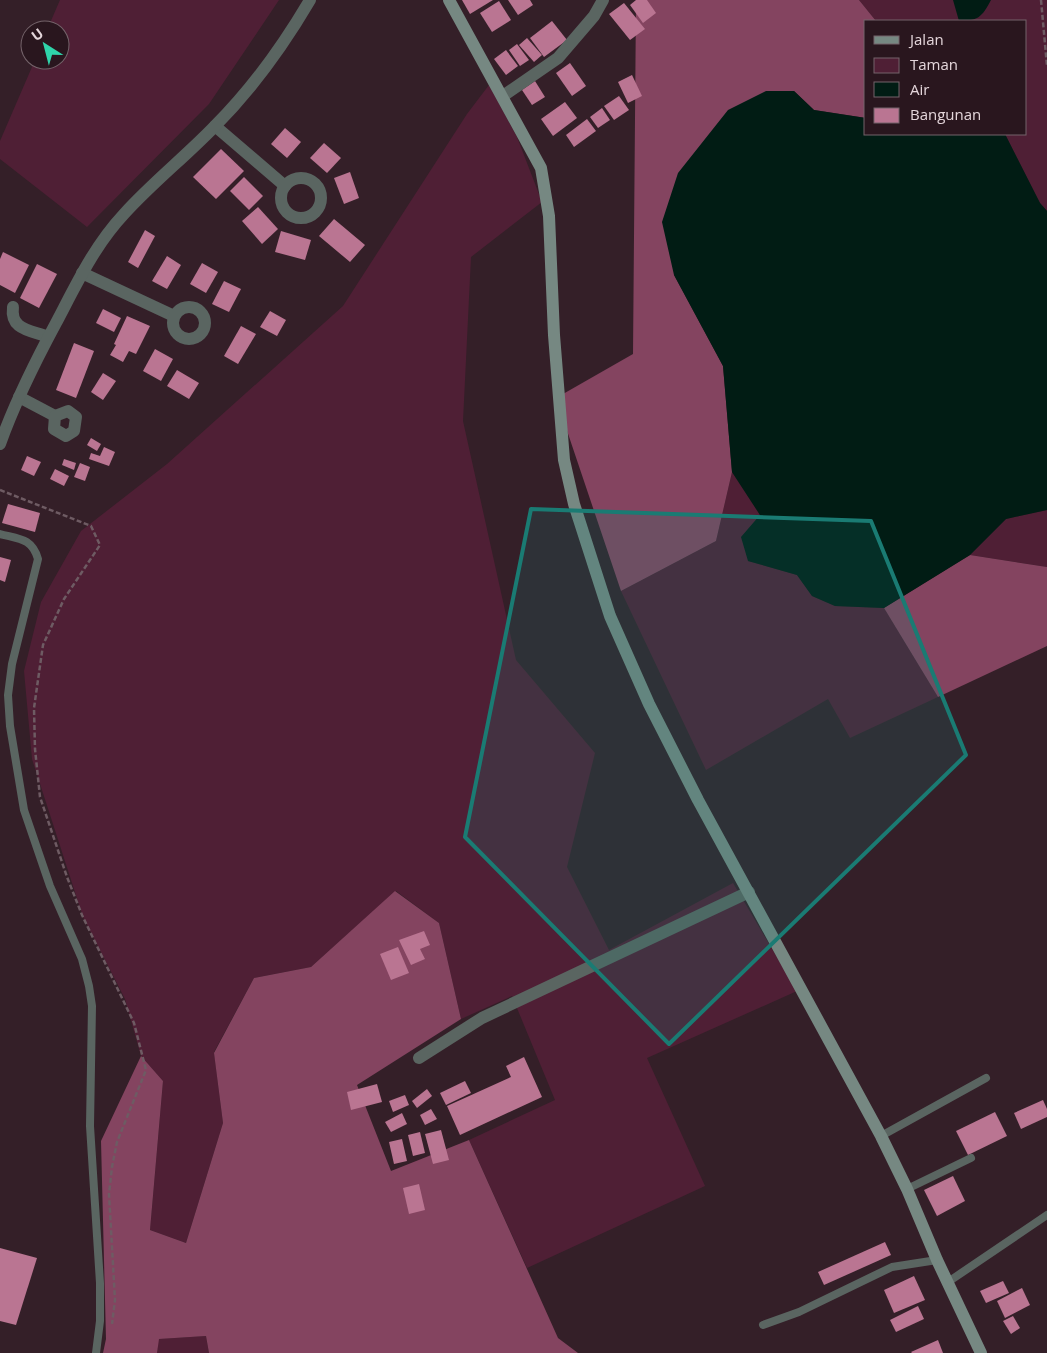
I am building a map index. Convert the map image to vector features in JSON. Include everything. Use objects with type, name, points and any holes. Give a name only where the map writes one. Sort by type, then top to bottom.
[{"type":"main road","points":[[449,0],[542,168],[549,216],[554,335],[564,460],[574,504],[610,616],[649,704],[698,800],[907,1189],[937,1260],[981,1353]]},
{"type":"street","points":[[0,444],[3,426],[48,337],[100,243],[124,213],[215,126],[266,68],[288,37],[310,0]]},
{"type":"street","points":[[503,96],[558,58],[594,16],[603,0]]},
{"type":"street","points":[[215,126],[285,186]]},
{"type":"street","points":[[82,273],[174,316]]},
{"type":"street","points":[[13,307],[12,317],[17,325],[48,337]]},
{"type":"street","points":[[18,397],[55,416]]},
{"type":"street","points":[[419,1058],[482,1018],[749,892]]},
{"type":"lane","points":[[0,534],[29,542],[35,548],[38,559],[12,664],[8,695],[10,726],[24,810],[50,886],[82,959],[92,1006],[90,1126],[100,1283],[100,1321],[96,1353]]},
{"type":"lane","points":[[880,1136],[986,1078]]},
{"type":"lane","points":[[907,1189],[971,1158]]},
{"type":"lane","points":[[948,1282],[1047,1215]]},
{"type":"lane","points":[[763,1325],[799,1312],[892,1267],[937,1260]]},
{"type":"path","points":[[1042,0],[1047,66]]},
{"type":"path","points":[[0,490],[91,526],[100,545],[64,599],[43,645],[34,708],[35,749],[40,797],[82,915],[134,1023],[146,1070],[117,1142],[112,1167],[109,1194],[116,1300],[112,1326]]},
{"type":"highlighted area","points":[[531,509],[871,521],[966,755],[669,1044],[465,837]]},
{"type":"green space","points":[[60,0],[279,0],[209,104],[87,227],[0,159],[0,141],[31,70],[70,70],[70,20],[51,20]]},
{"type":"green space","points":[[859,0],[1047,0],[1047,211],[1040,203],[1006,135],[1027,135],[1027,20],[875,20]]},
{"type":"green space","points":[[489,85],[517,137],[542,202],[471,257],[463,421],[516,660],[595,753],[567,867],[609,950],[733,883],[797,991],[647,1058],[705,1186],[527,1268],[469,1140],[555,1100],[512,996],[461,1019],[439,923],[396,891],[311,967],[254,978],[214,1052],[223,1123],[186,1243],[150,1230],[163,1081],[141,1056],[125,999],[83,917],[32,759],[24,671],[41,602],[81,531],[167,464],[343,306],[467,114]]},
{"type":"green space","points":[[732,472],[760,515],[748,561],[797,575],[812,596],[835,606],[884,608],[938,697],[850,738],[828,699],[706,770],[621,591],[716,541]]},
{"type":"green space","points":[[1047,510],[1047,567],[970,555],[1006,519]]},
{"type":"green space","points":[[206,1336],[209,1353],[157,1353],[158,1339]]},
{"type":"shaded area","points":[[636,0],[859,0],[875,20],[864,20],[864,118],[814,110],[794,91],[674,275],[723,366],[732,472],[716,541],[621,591],[556,398],[633,354]]},
{"type":"shaded area","points":[[970,555],[1047,567],[1047,646],[938,697],[884,608]]},
{"type":"shaded area","points":[[395,891],[439,923],[461,1019],[357,1085],[391,1171],[469,1140],[558,1338],[578,1353],[209,1353],[206,1336],[159,1339],[157,1353],[103,1353],[106,1339],[101,1141],[141,1056],[163,1081],[150,1230],[186,1243],[223,1123],[214,1053],[254,978],[311,967]]},
{"type":"water","points":[[953,0],[991,0],[979,17],[971,20],[959,20]]},
{"type":"water","points":[[766,91],[794,91],[814,110],[864,118],[864,135],[1006,135],[1040,203],[1047,211],[1047,510],[1006,519],[970,555],[884,608],[835,606],[812,596],[797,575],[748,561],[741,537],[760,515],[732,472],[723,366],[674,275],[662,222],[678,173],[728,110]]},
{"type":"building","points":[[462,0],[493,0],[470,14]]},
{"type":"building","points":[[508,0],[530,0],[533,5],[518,15]]},
{"type":"building","points":[[636,0],[647,0],[656,13],[643,23],[630,5]]},
{"type":"building","points":[[499,1],[511,20],[492,32],[480,13]]},
{"type":"building","points":[[624,3],[645,29],[630,40],[609,14]]},
{"type":"building","points":[[552,21],[567,40],[544,57],[530,38]]},
{"type":"building","points":[[527,38],[542,55],[534,62],[519,45]]},
{"type":"building","points":[[517,44],[529,60],[520,66],[509,50]]},
{"type":"building","points":[[506,50],[518,66],[506,75],[494,59]]},
{"type":"building","points":[[570,63],[586,86],[572,96],[556,73]]},
{"type":"building","points":[[632,75],[642,96],[628,103],[618,82]]},
{"type":"building","points":[[535,81],[545,97],[532,105],[522,90]]},
{"type":"building","points":[[619,96],[629,110],[614,120],[604,106]]},
{"type":"building","points":[[565,102],[577,118],[553,136],[541,119]]},
{"type":"building","points":[[602,108],[610,120],[598,128],[590,117]]},
{"type":"building","points":[[587,119],[596,131],[574,147],[566,135]]},
{"type":"building","points":[[285,128],[301,142],[287,158],[271,144]]},
{"type":"building","points":[[324,143],[341,158],[327,173],[310,158]]},
{"type":"building","points":[[221,149],[244,171],[216,199],[193,177]]},
{"type":"building","points":[[350,172],[359,198],[344,204],[334,178]]},
{"type":"building","points":[[244,177],[263,196],[249,210],[230,191]]},
{"type":"building","points":[[258,207],[278,229],[262,244],[242,221]]},
{"type":"building","points":[[334,219],[365,245],[350,262],[319,236]]},
{"type":"building","points":[[145,230],[155,236],[138,268],[128,262]]},
{"type":"building","points":[[281,231],[311,240],[305,260],[275,252]]},
{"type":"building","points":[[3,252],[29,265],[15,293],[0,285],[0,259]]},
{"type":"building","points":[[167,256],[181,265],[167,289],[152,281]]},
{"type":"building","points":[[202,263],[218,272],[206,293],[190,284]]},
{"type":"building","points":[[37,264],[57,274],[39,308],[20,298]]},
{"type":"building","points":[[224,281],[241,289],[229,312],[212,304]]},
{"type":"building","points":[[103,309],[121,318],[114,332],[96,323]]},
{"type":"building","points":[[270,311],[286,320],[277,336],[260,327]]},
{"type":"building","points":[[127,316],[150,326],[136,354],[129,351],[123,362],[110,355],[116,345],[114,344]]},
{"type":"building","points":[[241,326],[256,334],[238,364],[224,356]]},
{"type":"building","points":[[74,343],[94,351],[76,398],[56,390]]},
{"type":"building","points":[[155,349],[173,359],[161,381],[143,371]]},
{"type":"building","points":[[177,370],[199,383],[189,399],[167,386]]},
{"type":"building","points":[[103,373],[116,381],[103,400],[91,392]]},
{"type":"building","points":[[91,438],[101,444],[97,451],[87,445]]},
{"type":"building","points":[[104,447],[115,452],[109,466],[89,459],[91,453],[100,456]]},
{"type":"building","points":[[27,456],[41,462],[34,476],[21,470]]},
{"type":"building","points":[[64,459],[76,463],[74,470],[62,465]]},
{"type":"building","points":[[80,463],[90,467],[85,481],[74,477]]},
{"type":"building","points":[[55,469],[69,476],[64,486],[50,479]]},
{"type":"building","points":[[8,504],[40,513],[35,532],[2,523]]},
{"type":"building","points":[[0,557],[11,560],[5,582],[0,580]]},
{"type":"building","points":[[424,931],[430,945],[420,949],[425,959],[411,965],[399,940]]},
{"type":"building","points":[[398,947],[409,973],[391,980],[380,954]]},
{"type":"building","points":[[524,1057],[542,1097],[460,1135],[447,1106],[511,1077],[506,1066]]},
{"type":"building","points":[[465,1081],[471,1093],[446,1105],[440,1093]]},
{"type":"building","points":[[377,1084],[382,1102],[351,1110],[347,1092]]},
{"type":"building","points":[[427,1089],[432,1096],[417,1108],[412,1101]]},
{"type":"building","points":[[405,1095],[409,1105],[393,1112],[389,1101]]},
{"type":"building","points":[[1043,1100],[1047,1109],[1047,1117],[1021,1129],[1014,1113]]},
{"type":"building","points":[[431,1109],[437,1119],[425,1125],[420,1115]]},
{"type":"building","points":[[995,1112],[1007,1136],[968,1155],[956,1131]]},
{"type":"building","points":[[402,1113],[407,1124],[391,1132],[385,1122]]},
{"type":"building","points":[[441,1130],[449,1160],[433,1164],[425,1134]]},
{"type":"building","points":[[420,1132],[425,1153],[413,1156],[408,1135]]},
{"type":"building","points":[[402,1139],[407,1161],[394,1164],[389,1142]]},
{"type":"building","points":[[953,1176],[965,1201],[937,1216],[924,1190]]},
{"type":"building","points":[[419,1184],[425,1210],[409,1214],[403,1188]]},
{"type":"building","points":[[885,1242],[891,1255],[824,1285],[818,1272]]},
{"type":"building","points":[[0,1248],[37,1258],[16,1325],[0,1321]]},
{"type":"building","points":[[914,1276],[925,1300],[894,1313],[884,1290]]},
{"type":"building","points":[[1003,1281],[1009,1293],[986,1303],[980,1291]]},
{"type":"building","points":[[1022,1288],[1030,1305],[1005,1318],[997,1301]]},
{"type":"building","points":[[918,1306],[924,1319],[896,1332],[890,1320]]},
{"type":"building","points":[[1013,1316],[1020,1328],[1011,1334],[1003,1321]]},
{"type":"building","points":[[938,1340],[943,1353],[911,1352]]}]
